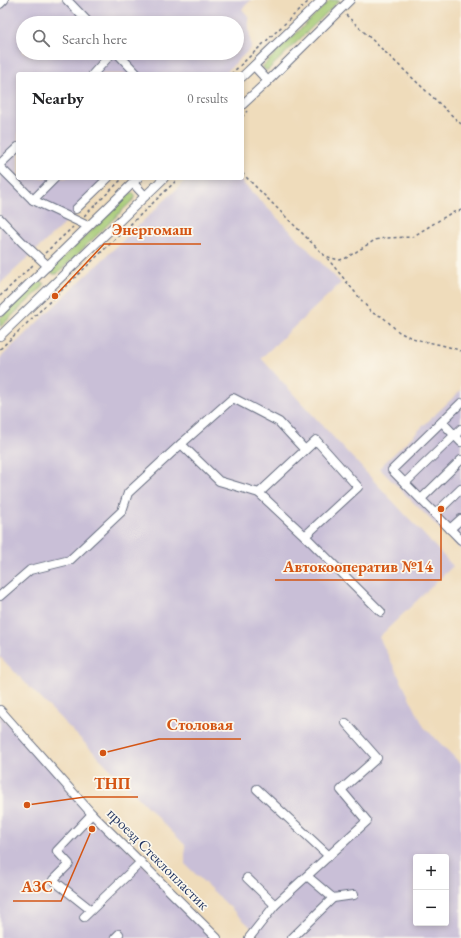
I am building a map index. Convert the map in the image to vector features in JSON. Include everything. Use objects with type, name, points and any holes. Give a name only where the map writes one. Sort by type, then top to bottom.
[{"type":"street","points":[[0,4],[4,0]]},
{"type":"street","points":[[67,0],[82,16]]},
{"type":"street","points":[[244,75],[322,0]]},
{"type":"street","points":[[244,103],[350,0]]},
{"type":"street","points":[[95,72],[106,60]]},
{"type":"street","points":[[124,60],[136,72]]},
{"type":"street","points":[[254,66],[268,81]]},
{"type":"street","points":[[16,149],[0,166],[33,200],[88,226]]},
{"type":"street","points":[[33,200],[53,180]]},
{"type":"street","points":[[76,209],[106,180]]},
{"type":"street","points":[[0,312],[136,180],[145,196]]},
{"type":"street","points":[[0,336],[162,180]]},
{"type":"street","points":[[0,220],[48,266]]},
{"type":"street","points":[[0,596],[30,570],[70,560],[122,511],[128,493],[233,398],[279,422],[305,450]]},
{"type":"street","points":[[461,403],[392,470],[461,540]]},
{"type":"street","points":[[442,422],[461,442]]},
{"type":"street","points":[[405,483],[461,429]]},
{"type":"street","points":[[259,493],[316,440],[358,487],[304,536]]},
{"type":"street","points":[[181,444],[219,481],[259,493],[381,612]]},
{"type":"street","points":[[421,499],[461,460]]},
{"type":"street","points":[[435,514],[461,489]]},
{"type":"street","points":[[450,529],[461,519]]},
{"type":"street","name":"проезд Стеклопластик","points":[[0,710],[92,814],[217,938]]},
{"type":"street","points":[[249,938],[275,905],[367,821],[341,790],[378,758],[346,723]]},
{"type":"street","points":[[257,789],[329,856]]},
{"type":"street","points":[[91,910],[53,880],[69,864],[57,851],[92,814]]},
{"type":"street","points":[[84,917],[141,862]]},
{"type":"street","points":[[307,876],[332,898]]},
{"type":"street","points":[[248,878],[275,905]]},
{"type":"street","points":[[292,938],[332,898],[354,895]]},
{"type":"path","points":[[233,72],[310,0]]},
{"type":"path","points":[[345,14],[461,124]]},
{"type":"path","points":[[244,175],[326,256],[372,313],[381,316],[396,330],[403,334],[426,342],[461,351]]},
{"type":"path","points":[[0,296],[121,180]]},
{"type":"path","points":[[0,349],[177,180]]},
{"type":"path","points":[[326,256],[340,260],[346,258],[374,240],[412,237],[451,213],[461,210]]},
{"type":"shaded area","points":[[0,0],[251,0],[242,9],[248,16],[251,48],[244,55],[244,16],[16,16],[16,60],[239,60],[226,72],[16,72],[16,180],[111,180],[0,284]]},
{"type":"shaded area","points":[[186,180],[240,180],[341,283],[261,358],[453,566],[379,637],[424,727],[461,764],[461,938],[262,938],[185,864],[185,845],[0,657],[0,358]]},
{"type":"shaded area","points":[[461,390],[461,550],[379,468]]},
{"type":"shaded area","points":[[0,715],[213,938],[0,938]]},
{"type":"green space","points":[[330,0],[340,0],[268,70],[265,70],[263,66]]},
{"type":"green space","points":[[130,193],[136,196],[134,199],[57,274],[53,274],[51,272],[52,269]]},
{"type":"green space","points":[[39,281],[44,284],[42,288],[0,327],[0,318]]},
{"type":"place","name":"Энергомаш","points":[[55,296]]},
{"type":"place","name":"Автокооператив №14","points":[[441,509]]},
{"type":"place","name":"Столовая","points":[[103,753]]},
{"type":"place","name":"ТНП","points":[[27,805]]},
{"type":"place","name":"АЗС","points":[[92,829]]}]
